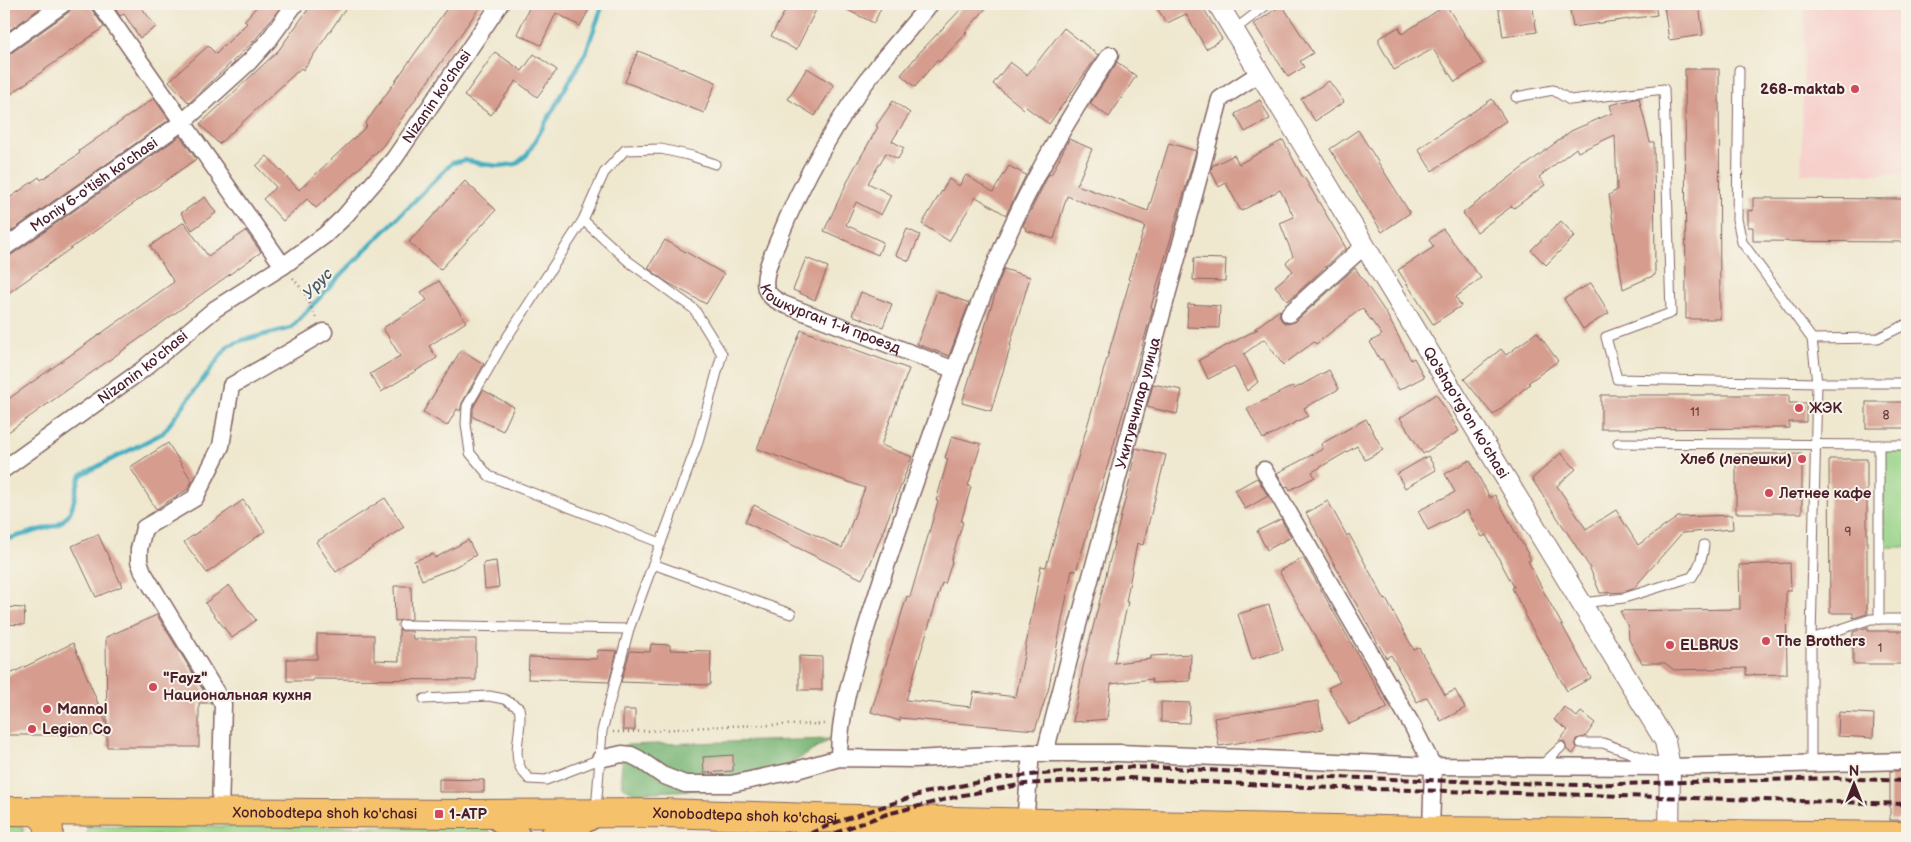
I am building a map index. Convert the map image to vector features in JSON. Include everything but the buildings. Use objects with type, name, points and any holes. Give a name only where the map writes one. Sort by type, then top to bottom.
[{"type":"highway","name":"Xonobodtepa shoh ko'chasi","points":[[14,809],[494,814],[595,826],[664,813],[1024,823],[1431,831],[1907,836]]},
{"type":"highway","points":[[14,809],[47,820],[49,826],[48,838]]},
{"type":"main road","points":[[494,814],[508,824],[518,838]]},
{"type":"main road","points":[[552,838],[595,826]]},
{"type":"street","points":[[4,46],[63,4]]},
{"type":"street","points":[[100,4],[184,121],[283,266]]},
{"type":"street","name":"Moniy 6-o'tish ko'chasi","points":[[4,248],[184,121],[249,62],[268,41],[295,4]]},
{"type":"street","name":"Nizanin ko'chasi","points":[[4,469],[142,370],[215,308],[283,266],[325,235],[344,218],[394,160],[500,4]]},
{"type":"street","name":"Кошкурган 1-й проезд","points":[[930,4],[881,63],[826,145],[783,227],[768,268],[765,284],[769,294],[782,304],[955,370]]},
{"type":"street","name":"Qo'shqo'rg'on ko'chasi","points":[[1218,4],[1665,741],[1670,767],[1669,834]]},
{"type":"street","points":[[839,758],[840,729],[846,697],[870,616],[955,370],[998,258],[1014,222],[1074,109],[1110,55]]},
{"type":"street","name":"Укитувчилар улица","points":[[1024,823],[1038,753],[1078,623],[1220,99],[1260,72]]},
{"type":"street","points":[[1290,314],[1364,246]]},
{"type":"street","points":[[220,812],[223,704],[143,572],[139,560],[140,538],[144,528],[195,498],[221,446],[231,386],[321,325]]},
{"type":"street","points":[[1264,470],[1412,725],[1433,766],[1431,831]]},
{"type":"street","points":[[600,759],[622,754],[631,755],[662,775],[685,784],[731,784],[793,771],[839,758],[914,759],[1038,753],[1119,753],[1433,766],[1541,767],[1670,767],[1907,761]]},
{"type":"lane","points":[[1234,30],[1268,4]]},
{"type":"lane","points":[[1739,70],[1737,219],[1742,242],[1812,339],[1817,383],[1811,639],[1811,763]]},
{"type":"lane","points":[[1516,97],[1553,90],[1570,100],[1664,88],[1671,313],[1606,337],[1617,379],[1907,383]]},
{"type":"lane","points":[[661,543],[489,476],[470,453],[466,424],[467,406],[504,342],[583,220],[604,173],[625,150],[661,149],[692,156],[715,164]]},
{"type":"lane","points":[[583,220],[628,261],[694,308],[722,354],[697,445],[629,629],[602,731],[595,826]]},
{"type":"lane","points":[[1812,339],[1878,338],[1907,324]]},
{"type":"lane","points":[[1618,443],[1907,445]]},
{"type":"lane","points":[[1878,445],[1878,619]]},
{"type":"lane","points":[[1582,603],[1624,598],[1692,576],[1699,568],[1704,545]]},
{"type":"lane","points":[[653,564],[791,614]]},
{"type":"lane","points":[[1811,639],[1871,619],[1907,619]]},
{"type":"lane","points":[[403,625],[629,629]]},
{"type":"lane","points":[[424,699],[489,696],[504,699],[519,708],[522,718],[517,749],[520,769],[529,778],[546,780],[600,759]]},
{"type":"lane","points":[[1581,743],[1604,743],[1670,767]]},
{"type":"lane","points":[[1541,767],[1561,747]]},
{"type":"path","points":[[283,266],[304,292],[321,325]]},
{"type":"path","points":[[602,731],[630,732],[723,726],[840,729]]},
{"type":"shaded area","name":"268-maktab","points":[[1805,4],[1907,4],[1907,174],[1801,174]]},
{"type":"green space","points":[[1883,450],[1907,450],[1907,547],[1884,547]]},
{"type":"green space","points":[[831,739],[754,787],[635,793],[623,787],[621,774],[624,745]]},
{"type":"green space","points":[[4,825],[21,825],[24,829],[21,835],[4,835]]},
{"type":"green space","points":[[88,826],[486,827],[490,831],[489,836],[485,837],[87,836]]},
{"type":"waterway","name":"Урус","points":[[4,540],[57,525],[64,520],[74,503],[81,475],[163,433],[228,346],[243,340],[291,328],[452,163],[465,160],[499,166],[516,164],[527,155],[586,52],[603,4]]},
{"type":"railway","points":[[800,838],[834,823],[924,793],[1000,778],[1115,767],[1175,768],[1300,776],[1580,785],[1836,778],[1907,781]]},
{"type":"railway","points":[[824,838],[887,814],[963,795],[1025,784],[1129,778],[1304,787],[1907,804]]},
{"type":"place","name":"268-maktab","points":[[1855,89]]},
{"type":"place","name":"ЖЭК","points":[[1799,408]]},
{"type":"place","name":"Хлеб (лепешки)","points":[[1802,459]]},
{"type":"place","name":"Летнее кафе","points":[[1769,493]]},
{"type":"place","name":"The Brothers","points":[[1766,641]]},
{"type":"place","name":"ELBRUS","points":[[1670,645]]},
{"type":"place","name":"\"Fayz\" Национальная кухня","points":[[153,687]]},
{"type":"place","name":"Mannol","points":[[47,709]]},
{"type":"place","name":"Legion Co","points":[[32,729]]},
{"type":"place","name":"1-ATP","points":[[439,814]]}]
